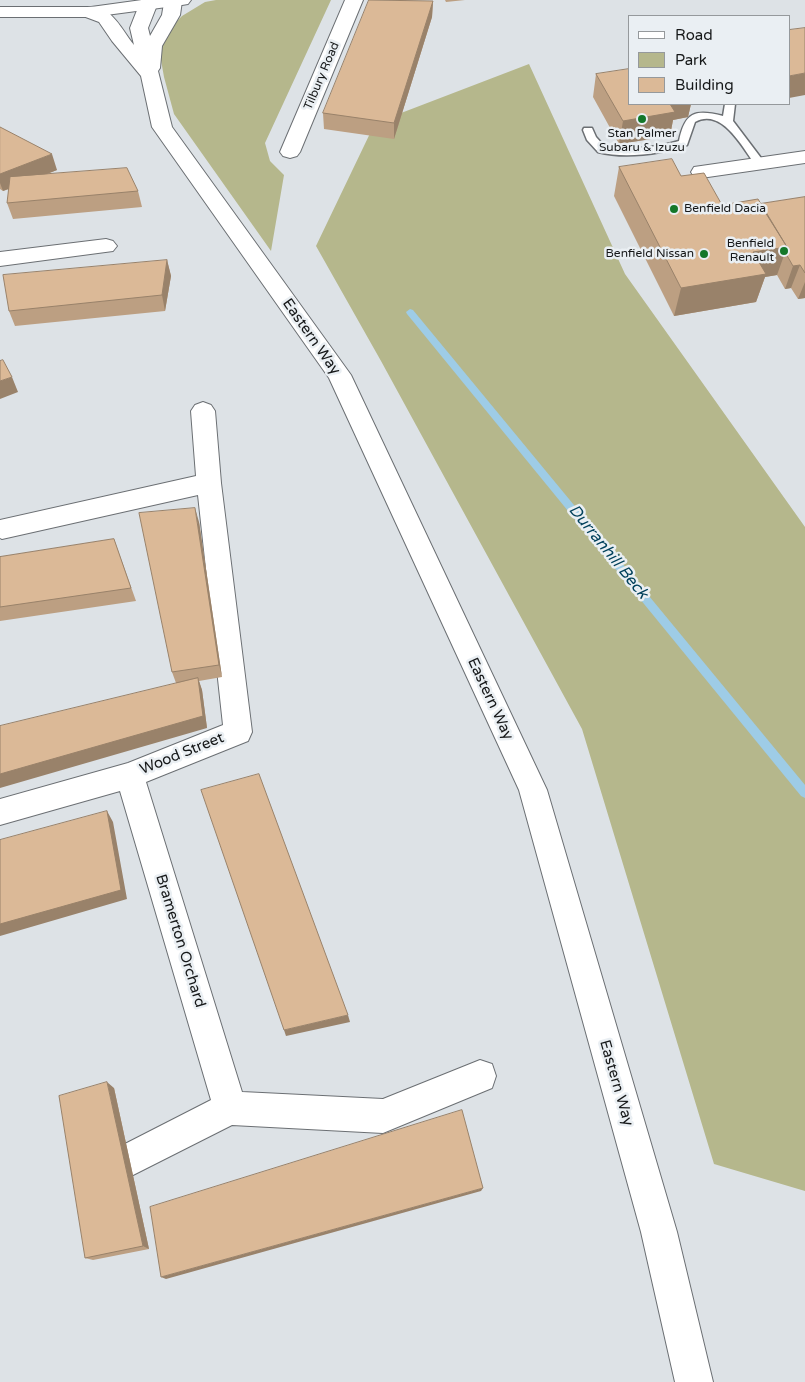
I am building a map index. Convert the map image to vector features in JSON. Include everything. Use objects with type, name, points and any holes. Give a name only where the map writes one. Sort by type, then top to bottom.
[{"type":"street","points":[[0,11],[175,0]]},
{"type":"street","name":"Eastern Way","points":[[150,77],[153,46],[170,15],[175,0]]},
{"type":"street","name":"Tilbury Road","points":[[290,152],[354,0]]},
{"type":"street","name":"Eastern Way","points":[[148,3],[139,28],[162,126],[339,376],[533,790],[659,1232],[694,1382]]},
{"type":"street","name":"Eastern Way","points":[[85,6],[106,18],[118,37],[150,77]]},
{"type":"street","points":[[701,172],[805,157]]},
{"type":"street","points":[[0,259],[106,246]]},
{"type":"street","name":"Wood Street","points":[[0,812],[130,775],[238,732],[209,483],[203,411]]},
{"type":"street","points":[[2,529],[209,483]]},
{"type":"street","name":"Bramerton Orchard","points":[[130,775],[230,1108]]},
{"type":"street","points":[[133,1158],[230,1108],[383,1116],[480,1076]]},
{"type":"lane","points":[[728,121],[730,105]]},
{"type":"lane","points":[[588,130],[591,138],[602,150],[620,151],[665,147],[683,144],[688,123],[695,118],[707,116],[728,121],[760,164]]},
{"type":"green space","points":[[216,0],[331,0],[265,143],[270,161],[284,175],[271,251],[174,114],[164,77],[159,49],[166,32],[182,16],[205,2]]},
{"type":"green space","points":[[529,64],[625,274],[805,527],[805,1191],[714,1164],[582,729],[316,246],[375,123]]},
{"type":"building","points":[[369,0],[433,1],[394,123],[323,113]]},
{"type":"building","points":[[805,28],[805,73],[790,76],[790,30]]},
{"type":"building","points":[[628,69],[628,105],[671,105],[675,112],[623,121],[596,74]]},
{"type":"building","points":[[0,127],[52,154],[0,174]]},
{"type":"building","points":[[672,159],[681,176],[704,173],[722,205],[758,199],[787,247],[753,252],[766,274],[681,288],[619,167]]},
{"type":"building","points":[[127,168],[138,191],[7,203],[10,177]]},
{"type":"building","points":[[805,197],[805,273],[800,265],[793,266],[785,252],[787,247],[760,204]]},
{"type":"building","points":[[167,260],[162,295],[9,311],[3,275]]},
{"type":"building","points":[[3,360],[12,377],[0,381],[0,361]]},
{"type":"building","points":[[195,508],[219,665],[172,672],[139,513]]},
{"type":"building","points":[[114,539],[131,588],[0,607],[0,557]]},
{"type":"building","points":[[198,678],[203,716],[0,774],[0,726]]},
{"type":"building","points":[[259,774],[348,1015],[284,1030],[201,790]]},
{"type":"building","points":[[107,811],[121,890],[0,924],[0,840]]},
{"type":"building","points":[[107,1082],[143,1246],[85,1258],[59,1096]]},
{"type":"building","points":[[462,1110],[483,1188],[161,1277],[150,1207]]},
{"type":"waterway","name":"Durranhill Beck","points":[[410,312],[805,793]]},
{"type":"place","name":"Stan Palmer Subaru & Izuzu","points":[[642,119]]},
{"type":"place","name":"Benfield Dacia","points":[[674,209]]},
{"type":"place","name":"Benfield Renault","points":[[784,251]]},
{"type":"place","name":"Benfield Nissan","points":[[704,254]]}]
